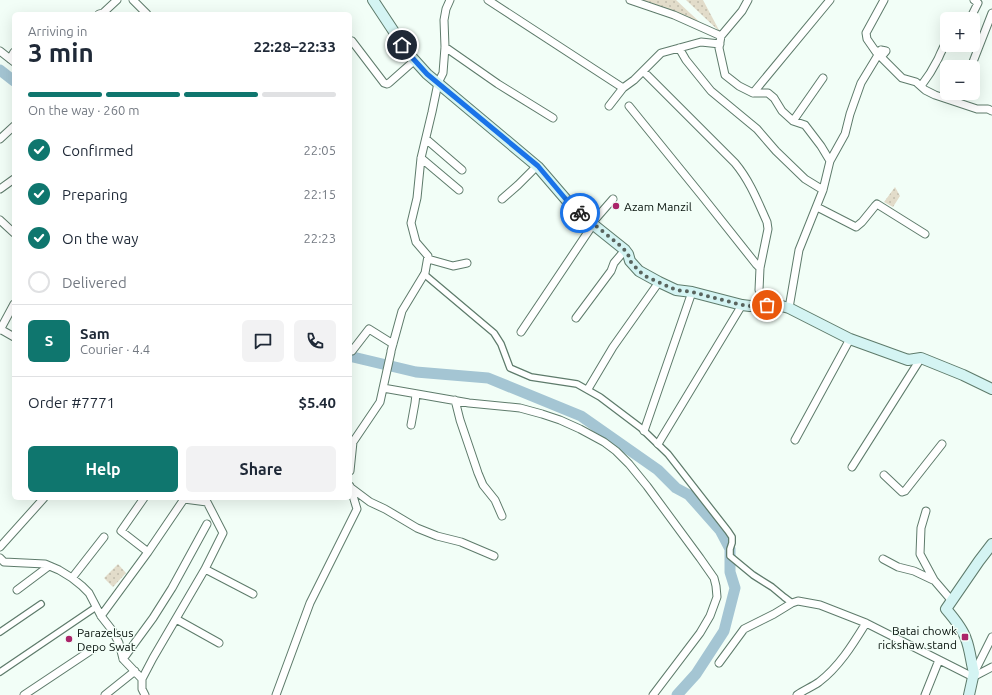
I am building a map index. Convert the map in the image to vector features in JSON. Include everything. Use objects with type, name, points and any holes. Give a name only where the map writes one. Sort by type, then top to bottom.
[{"type":"main road","points":[[373,0],[408,53],[427,74],[537,166],[569,203],[625,250],[630,261],[639,271],[676,290],[692,292],[742,305],[767,305],[788,308],[850,339],[908,360],[921,358],[963,375],[992,389]]},
{"type":"main road","points":[[971,694],[973,675],[965,637],[946,609],[992,544]]},
{"type":"street","points":[[104,12],[117,0]]},
{"type":"street","points":[[134,0],[145,12]]},
{"type":"street","points":[[352,452],[353,442],[380,402],[402,311],[424,274],[428,259],[428,256],[416,242],[411,223],[417,198],[421,158],[438,83],[443,73],[445,47],[444,20],[446,9],[450,0]]},
{"type":"street","points":[[488,0],[623,88]]},
{"type":"street","points":[[630,0],[674,15],[721,36]]},
{"type":"street","points":[[748,0],[742,11],[721,36],[719,48],[725,75],[739,86],[753,93],[768,93],[774,98],[782,111],[793,121],[805,125],[830,161]]},
{"type":"street","points":[[753,93],[830,0]]},
{"type":"street","points":[[884,0],[866,33],[867,39],[876,52],[881,50],[886,51],[881,57],[902,78],[916,82],[925,90],[935,95],[977,109],[988,109],[992,111]]},
{"type":"street","points":[[974,0],[978,3],[974,12]]},
{"type":"street","points":[[973,60],[992,13]]},
{"type":"street","points":[[352,41],[384,83],[387,84],[415,60]]},
{"type":"street","points":[[609,106],[623,88],[634,80],[661,53],[701,42],[720,44]]},
{"type":"street","points":[[445,47],[498,84],[553,118]]},
{"type":"street","points":[[679,48],[686,60],[711,90],[757,129],[776,151],[805,179],[823,190]]},
{"type":"street","points":[[788,308],[799,250],[823,190],[830,161],[845,134],[850,114],[861,83],[881,50]]},
{"type":"street","points":[[0,51],[12,61]]},
{"type":"street","points":[[922,86],[941,52]]},
{"type":"street","points":[[643,71],[735,163],[749,183],[767,222],[768,229],[760,268],[759,290],[767,305]]},
{"type":"street","points":[[793,121],[823,78]]},
{"type":"street","points":[[629,106],[760,268]]},
{"type":"street","points":[[0,139],[12,128]]},
{"type":"street","points":[[426,139],[462,170]]},
{"type":"street","points":[[421,158],[459,190]]},
{"type":"street","points":[[502,199],[537,166]]},
{"type":"street","points":[[0,188],[12,180]]},
{"type":"street","points":[[521,332],[592,226],[592,223],[613,199]]},
{"type":"street","points":[[817,207],[856,227],[877,204],[925,234]]},
{"type":"street","points":[[0,220],[12,231]]},
{"type":"street","points":[[576,318],[611,271],[614,263],[625,250]]},
{"type":"street","points":[[428,259],[453,266],[467,263]]},
{"type":"street","points":[[424,274],[494,333],[502,344],[510,368],[531,377],[577,384],[588,389],[644,430],[668,454],[728,531],[732,538],[730,556],[753,575],[772,587],[792,603]]},
{"type":"street","points":[[588,389],[613,347],[659,282]]},
{"type":"street","points":[[644,430],[692,292]]},
{"type":"street","points":[[658,444],[742,305]]},
{"type":"street","points":[[12,308],[0,330],[12,336]]},
{"type":"street","points":[[352,351],[369,329],[393,344]]},
{"type":"street","points":[[795,440],[850,339]]},
{"type":"street","points":[[852,467],[921,358]]},
{"type":"street","points":[[384,386],[416,394],[469,403],[520,408],[542,414],[560,420],[604,442],[629,464],[714,578],[716,586],[717,597],[710,616],[700,634],[653,695]]},
{"type":"street","points":[[411,425],[416,403],[416,394]]},
{"type":"street","points":[[455,400],[460,420],[480,479],[495,500],[502,516]]},
{"type":"street","points":[[884,474],[902,492],[905,491],[942,444]]},
{"type":"street","points":[[352,488],[370,502],[385,508],[417,528],[437,536],[461,542],[494,556]]},
{"type":"street","points":[[276,695],[310,603],[357,509],[352,493]]},
{"type":"street","points":[[0,547],[42,500]]},
{"type":"street","points":[[143,500],[121,531],[148,552]]},
{"type":"street","points":[[101,616],[148,552],[183,500]]},
{"type":"street","points":[[145,695],[142,689],[142,679],[205,569],[223,533],[207,502],[192,500]]},
{"type":"street","points":[[926,511],[921,528],[920,554],[933,580],[952,601]]},
{"type":"street","points":[[122,659],[153,618],[172,588],[207,524]]},
{"type":"street","points":[[72,578],[104,537]]},
{"type":"street","points":[[0,558],[4,562],[45,564],[59,570],[82,586],[88,593],[101,616],[112,630],[118,643],[122,659],[142,679]]},
{"type":"street","points":[[883,559],[898,567],[914,571],[933,580]]},
{"type":"street","points":[[17,590],[49,566]]},
{"type":"street","points":[[205,569],[253,594]]},
{"type":"street","points":[[719,663],[744,630],[798,601],[820,605],[866,623],[939,660],[973,675],[992,668]]},
{"type":"street","points":[[0,632],[41,604]]},
{"type":"street","points":[[0,672],[96,607]]},
{"type":"street","points":[[176,619],[219,643]]},
{"type":"street","points":[[797,695],[819,682],[836,665],[866,623]]},
{"type":"street","points":[[973,675],[992,637]]},
{"type":"street","points":[[24,695],[93,649]]},
{"type":"street","points":[[925,695],[939,660]]},
{"type":"street","points":[[105,695],[135,671]]},
{"type":"shaded area","points":[[643,0],[676,0],[706,28]]},
{"type":"shaded area","points":[[686,0],[703,0],[720,32]]},
{"type":"shaded area","points":[[895,187],[900,196],[893,207],[884,202]]},
{"type":"shaded area","points":[[118,564],[126,573],[113,587],[104,578]]},
{"type":"waterway","points":[[0,70],[12,79]]},
{"type":"waterway","points":[[352,356],[416,372],[488,378],[581,416],[658,470],[676,488],[689,495],[720,530],[730,549],[730,572],[735,588],[724,631],[696,674],[677,695]]},
{"type":"way so far","points":[[580,213],[622,247],[628,254],[630,261],[645,276],[676,290],[692,292],[742,305],[767,305]]},
{"type":"place","name":"Azam Manzil","points":[[616,206]]},
{"type":"place","name":"Batai chowk rickshaw stand","points":[[965,637]]},
{"type":"place","name":"Parazelsus Depo Swat","points":[[69,639]]},
{"type":"route","points":[[402,45],[427,74],[538,166],[557,190],[580,213]]}]
